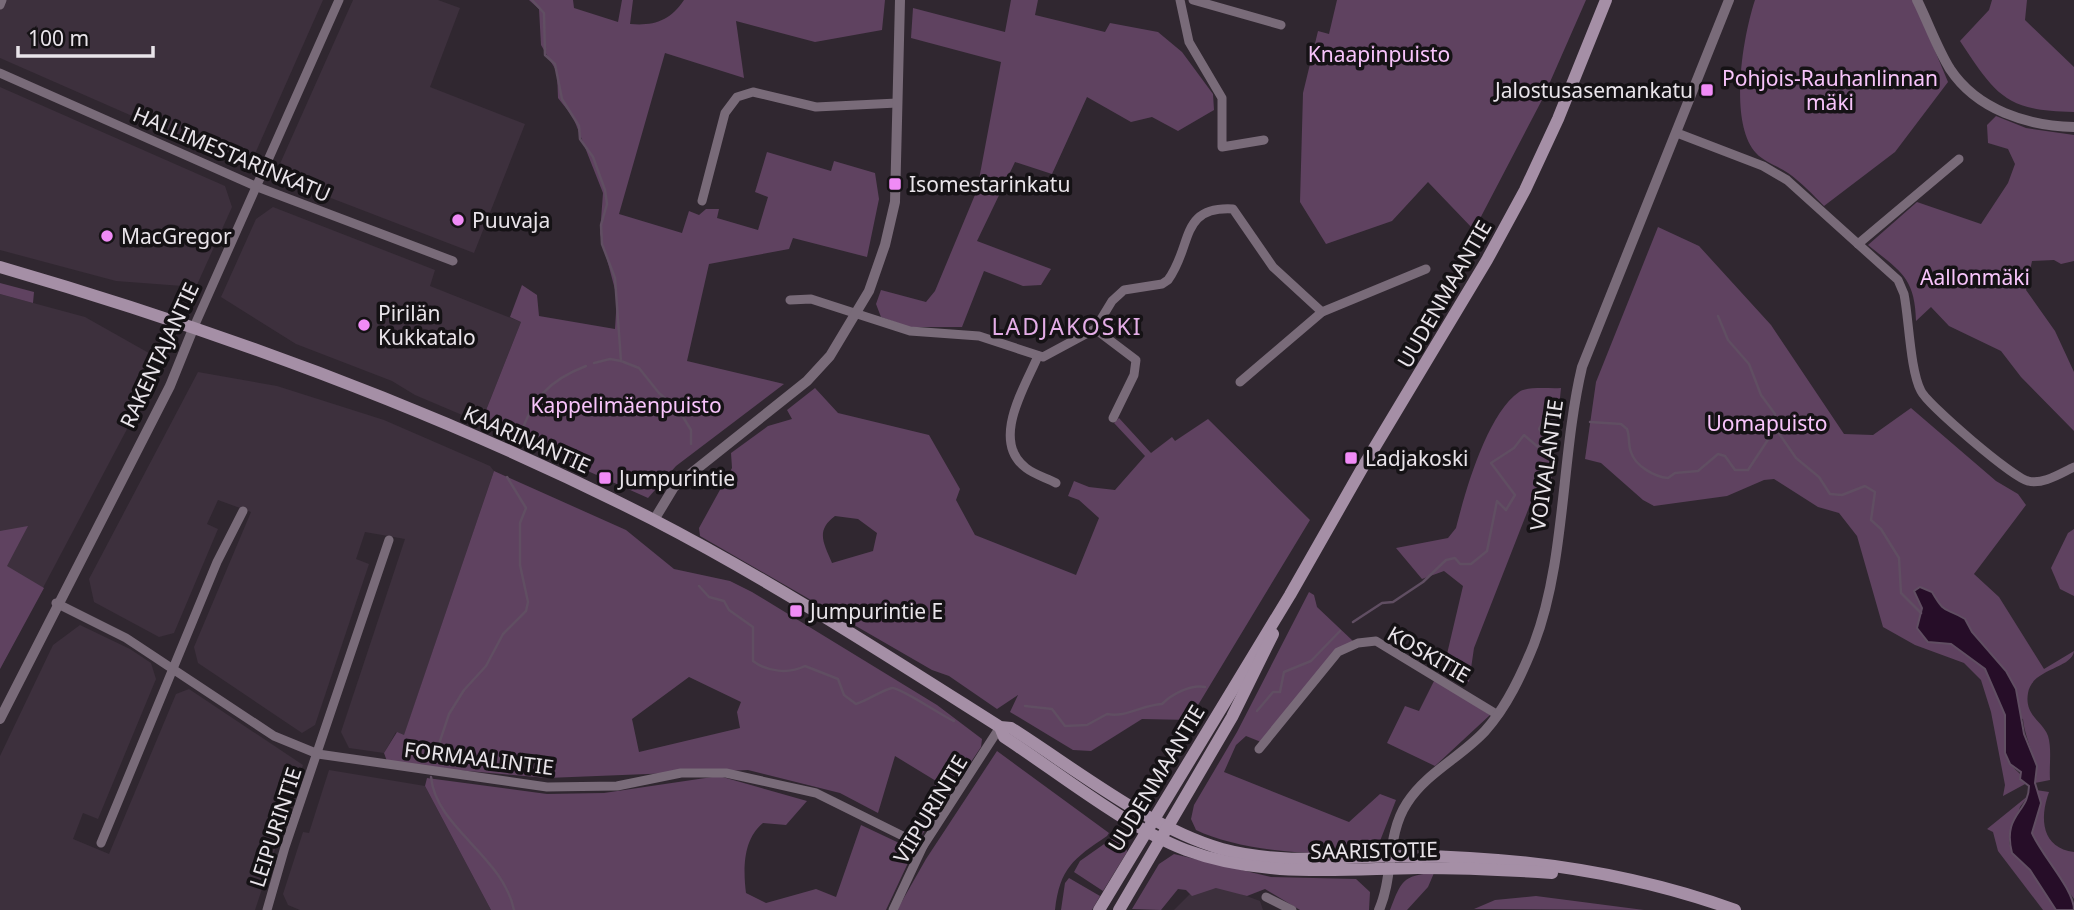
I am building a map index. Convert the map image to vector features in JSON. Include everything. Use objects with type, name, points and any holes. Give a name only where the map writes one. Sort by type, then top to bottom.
[{"type":"main road","name":"UUDENMAANTIE","points":[[1099,910],[1290,595],[1525,190],[1606,0]]},
{"type":"main road","name":"KAARINANTIE","points":[[0,267],[193,328],[428,415],[654,520],[846,629],[1000,727],[1004,737],[1151,824]]},
{"type":"main road","name":"UUDENMAANTIE","points":[[1119,910],[1232,717],[1290,595]]},
{"type":"main road","name":"SAARISTOTIE","points":[[1151,824],[1205,856],[1249,867],[1301,871],[1492,858],[1544,864],[1608,877],[1735,910]]},
{"type":"street","name":"RAKENTAJANTIE","points":[[0,719],[170,386],[255,186],[339,0]]},
{"type":"street","points":[[654,520],[674,487],[807,381],[830,356],[878,268],[891,224],[897,176],[900,0]]},
{"type":"street","points":[[1180,0],[1189,42],[1222,98],[1222,147],[1264,140]]},
{"type":"street","points":[[1193,0],[1281,25]]},
{"type":"street","name":"VOIVALANTIE","points":[[1379,910],[1398,821],[1411,797],[1484,732],[1498,715],[1523,668],[1543,617],[1570,426],[1582,367],[1729,0]]},
{"type":"street","points":[[1917,0],[1951,70],[1985,103],[2028,122],[2074,128]]},
{"type":"street","name":"HALLIMESTARINKATU","points":[[0,73],[255,186],[453,261]]},
{"type":"street","points":[[702,201],[725,113],[730,103],[744,93],[761,92],[816,107],[897,103]]},
{"type":"street","points":[[1677,132],[1772,170],[1796,187],[1902,287],[1917,381],[1928,400],[2023,480],[2042,481],[2074,467]]},
{"type":"street","points":[[1858,244],[1959,159]]},
{"type":"street","points":[[790,300],[811,299],[853,310],[910,331],[979,336],[1038,356],[1055,353],[1095,329],[1118,295],[1168,280],[1198,217],[1216,208],[1233,209],[1273,267],[1322,312]]},
{"type":"street","points":[[1240,382],[1322,312],[1426,269]]},
{"type":"street","points":[[1095,329],[1136,360],[1134,375],[1113,418]]},
{"type":"street","points":[[1038,356],[1014,413],[1010,439],[1020,463],[1056,483]]},
{"type":"street","points":[[102,843],[217,562],[243,511]]},
{"type":"street","name":"LEIPURINTIE","points":[[267,910],[285,847],[389,540]]},
{"type":"street","name":"FORMAALINTIE","points":[[57,603],[126,638],[274,736],[318,754],[547,787],[617,786],[681,773],[726,773],[816,793],[923,846]]},
{"type":"street","name":"KOSKITIE","points":[[1259,749],[1338,652],[1358,643],[1376,641],[1498,715]]},
{"type":"street","name":"VIIPURINTIE","points":[[893,910],[923,846],[1000,727]]},
{"type":"street","points":[[1266,897],[1292,910]]},
{"type":"shaded area","points":[[0,0],[323,0],[254,156],[237,162],[0,58]]},
{"type":"shaded area","points":[[353,0],[438,0],[460,8],[430,87],[525,124],[474,253],[284,180],[279,166]]},
{"type":"shaded area","points":[[0,87],[225,186],[232,207],[196,287],[116,281],[0,250]]},
{"type":"shaded area","points":[[273,207],[435,270],[430,286],[521,322],[481,423],[415,395],[392,381],[296,344],[221,297],[256,219]]},
{"type":"shaded area","points":[[0,294],[85,317],[163,361],[0,669]]},
{"type":"shaded area","points":[[198,372],[277,386],[384,420],[490,466],[494,471],[404,736],[396,732],[384,753],[349,748],[341,732],[405,539],[365,532],[356,559],[369,564],[315,725],[302,733],[198,663],[194,647],[251,512],[218,500],[207,524],[218,529],[174,633],[159,637],[94,602],[89,579]]},
{"type":"shaded area","points":[[1920,587],[1932,592],[1943,608],[1965,619],[1972,632],[2006,671],[2016,689],[2024,734],[2037,766],[2035,783],[2041,803],[2032,833],[2069,892],[2074,910],[2056,910],[2030,870],[2012,853],[2010,830],[2025,802],[2029,786],[2020,779],[2021,772],[2010,764],[2005,753],[2005,715],[1985,669],[1951,644],[1928,642],[1917,628],[1922,608],[1914,591]]},
{"type":"shaded area","points":[[80,625],[130,649],[151,663],[156,679],[98,819],[83,813],[73,839],[109,854],[176,694],[189,689],[303,765],[255,910],[0,910],[0,756],[53,645]]},
{"type":"shaded area","points":[[329,770],[425,786],[491,910],[300,910],[288,905],[283,894],[303,832],[309,833]]},
{"type":"shaded area","points":[[1222,887],[1260,901],[1263,910],[1174,910],[1192,892]]},
{"type":"green space","name":"Kappelimäenpuisto","points":[[529,0],[573,0],[574,8],[618,22],[622,0],[633,0],[630,24],[639,24],[661,21],[673,13],[684,0],[885,0],[882,30],[815,42],[736,21],[744,78],[665,53],[619,214],[682,233],[689,211],[699,215],[706,209],[719,209],[717,218],[758,230],[768,197],[755,192],[767,152],[831,171],[834,161],[875,173],[879,199],[867,257],[793,238],[789,249],[709,264],[687,361],[784,384],[676,466],[648,498],[481,423],[521,322],[510,317],[522,285],[537,295],[539,316],[615,329],[617,297],[600,233],[603,193],[573,117],[558,98],[557,72],[541,45],[539,9]]},
{"type":"green space","points":[[1011,0],[1038,0],[1035,15],[1105,32],[1110,23],[1158,32],[1182,52],[1213,94],[1214,110],[1178,131],[1152,117],[1131,122],[1087,97],[1052,174],[1015,162],[977,241],[1051,269],[1041,285],[1023,286],[984,271],[962,327],[909,327],[881,317],[876,304],[881,290],[926,302],[935,291],[977,190],[1001,62],[911,38],[913,8],[1005,32]]},
{"type":"green space","name":"Knaapinpuisto","points":[[1337,0],[1586,0],[1543,98],[1474,230],[1428,182],[1392,221],[1326,244],[1300,202],[1303,93],[1318,31],[1329,34]]},
{"type":"green space","name":"Pohjois-Rauhanlinnan mäki","points":[[1755,0],[1914,0],[1948,82],[1895,152],[1824,206],[1784,170],[1759,156],[1747,139],[1742,121],[1741,78],[1746,35]]},
{"type":"green space","points":[[1992,0],[2027,0],[2025,20],[2074,67],[2074,112],[2032,108],[2017,103],[1994,87],[1983,75],[1960,41],[1989,10]]},
{"type":"green space","name":"Aallonmäki","points":[[1996,116],[2026,128],[2074,135],[2074,261],[2061,264],[2054,260],[2032,261],[2026,290],[2055,331],[2074,372],[2074,431],[2021,377],[2001,351],[1949,326],[1931,307],[1916,321],[1913,294],[1904,276],[1868,245],[1917,202],[1981,224],[2008,183],[2015,164],[2008,149],[1988,143],[1987,125]]},
{"type":"green space","name":"Uomapuisto","points":[[1658,227],[1699,246],[1771,325],[1844,434],[1873,435],[1911,408],[1996,481],[2018,494],[2026,505],[1974,574],[1999,597],[2044,669],[2074,651],[2067,662],[2037,678],[2028,693],[2031,713],[2048,736],[2050,780],[2035,783],[2036,768],[2023,719],[2005,715],[2006,755],[2027,783],[2003,796],[2005,785],[1991,712],[1981,680],[1964,663],[1915,645],[1883,627],[1857,536],[1839,513],[1818,507],[1774,479],[1764,480],[1727,496],[1654,506],[1643,500],[1601,463],[1585,459],[1596,382]]},
{"type":"green space","points":[[0,283],[34,292],[33,303],[0,294]]},
{"type":"green space","points":[[815,388],[838,413],[929,435],[960,489],[956,500],[975,535],[1076,575],[1099,518],[1079,500],[1068,496],[1074,481],[1089,487],[1115,490],[1145,456],[1114,423],[1119,418],[1151,453],[1172,437],[1175,441],[1208,419],[1310,520],[1189,720],[1142,719],[1091,751],[1073,750],[1010,712],[1018,695],[997,709],[949,676],[932,670],[700,536],[699,528],[732,468],[731,453],[768,426],[792,419],[787,410]],"holes":[[[835,516],[858,519],[877,533],[873,551],[832,563],[823,538],[825,527]]]},
{"type":"green space","points":[[1561,388],[1551,487],[1544,483],[1535,492],[1474,648],[1469,682],[1441,667],[1447,654],[1463,586],[1444,571],[1422,579],[1396,548],[1448,538],[1456,528],[1471,475],[1487,435],[1507,403],[1523,390]]},
{"type":"green space","points":[[494,471],[626,530],[674,569],[730,581],[752,592],[937,705],[982,739],[981,747],[922,835],[936,781],[895,756],[878,813],[840,793],[748,770],[547,778],[388,764],[384,753],[397,732],[404,735]],"holes":[[[689,677],[741,702],[737,712],[740,728],[639,752],[632,719]]]},
{"type":"green space","points":[[28,526],[7,566],[44,588],[0,669],[0,531]]},
{"type":"green space","points":[[2074,529],[2074,596],[2060,589],[2051,568],[2068,533]]},
{"type":"green space","points":[[1309,592],[1314,595],[1317,607],[1354,642],[1335,651],[1261,742],[1246,736],[1236,745],[1224,772],[1349,822],[1380,794],[1396,800],[1380,841],[1372,849],[1307,853],[1259,848],[1196,830],[1191,819],[1194,805],[1237,732]]},
{"type":"green space","points":[[1435,679],[1490,715],[1435,766],[1387,743],[1405,706],[1419,711]]},
{"type":"green space","points":[[997,751],[1109,833],[1070,866],[1060,884],[1055,910],[897,910],[926,859]]},
{"type":"green space","points":[[719,776],[807,801],[786,825],[763,823],[751,837],[746,855],[746,893],[766,903],[816,889],[836,897],[861,825],[914,850],[886,910],[491,910],[425,786],[427,778],[547,794],[604,793]]},
{"type":"green space","points":[[2036,790],[2049,792],[2044,822],[2049,838],[2055,845],[2074,852],[2074,899],[2049,864],[2032,833],[2041,803]]},
{"type":"green space","points":[[2029,795],[2020,807],[2009,842],[2012,853],[2030,870],[2056,910],[2043,910],[1998,851],[1993,832],[1987,829]]},
{"type":"green space","points":[[1124,830],[1127,852],[1103,891],[1074,872],[1080,861]]},
{"type":"green space","points":[[1174,854],[1271,877],[1356,879],[1370,892],[1369,910],[1300,910],[1265,889],[1247,896],[1216,888],[1192,896],[1186,890],[1178,889],[1161,910],[1132,909],[1159,864]]},
{"type":"green space","points":[[1434,873],[1428,887],[1407,910],[1390,910],[1404,882],[1415,876]]},
{"type":"green space","points":[[1069,878],[1100,896],[1092,910],[1061,910],[1065,883]]},
{"type":"green space","points":[[1536,896],[1644,910],[1474,909],[1495,900]]},
{"type":"waterway","points":[[532,0],[544,13],[545,55],[555,64],[562,99],[579,126],[580,139],[593,157],[605,190],[607,204],[601,225],[602,244],[615,278],[621,361],[639,368],[659,393],[680,412],[691,430],[691,444]]},
{"type":"waterway","points":[[1718,316],[1728,340],[1749,364],[1761,395],[1775,414],[1773,431]]},
{"type":"waterway","points":[[594,363],[610,359],[621,361]]},
{"type":"waterway","points":[[520,437],[530,412],[543,393],[562,378],[586,366]]},
{"type":"waterway","points":[[1353,622],[1382,603],[1393,602],[1423,582],[1446,560],[1455,558],[1460,564],[1471,564],[1487,551],[1497,501],[1506,510],[1515,495],[1491,463],[1514,448],[1524,435],[1538,447],[1546,438],[1539,429],[1548,412],[1563,416]]},
{"type":"waterway","points":[[1590,422],[1621,424],[1627,429],[1630,449],[1637,462],[1652,473],[1668,478],[1675,473],[1698,471],[1718,454],[1725,456],[1735,470],[1748,470],[1773,432],[1778,432],[1796,458],[1819,477],[1830,494],[1842,495],[1865,486],[1875,492],[1871,520],[1881,529],[1899,558],[1901,593],[1921,613]]},
{"type":"waterway","points":[[434,759],[449,714],[464,690],[486,666],[503,634],[526,611],[528,602],[520,565],[520,523],[526,508],[507,477]]},
{"type":"waterway","points":[[699,586],[709,597],[724,601],[729,610],[753,627],[753,661],[759,665],[771,670],[785,671],[805,666],[838,679],[844,695],[856,704],[888,689],[896,689],[954,721]]},
{"type":"waterway","points":[[1257,711],[1273,692],[1280,692],[1284,672],[1311,661],[1340,631]]},
{"type":"waterway","points":[[1025,706],[1052,709],[1065,726],[1087,725],[1107,714],[1120,714],[1162,704],[1182,691],[1205,687]]},
{"type":"waterway","points":[[431,777],[445,812],[497,874],[514,910]]},
{"type":"place","name":"Jalostusasemankatu","points":[[1707,90]]},
{"type":"place","name":"Isomestarinkatu","points":[[895,184]]},
{"type":"place","name":"Puuvaja","points":[[458,220]]},
{"type":"place","name":"MacGregor","points":[[107,236]]},
{"type":"place","name":"Pirilän Kukkatalo","points":[[364,325]]},
{"type":"place","name":"Ladjakoski","points":[[1351,458]]},
{"type":"place","name":"Jumpurintie","points":[[605,478]]},
{"type":"place","name":"Jumpurintie E","points":[[796,611]]},
{"type":"district","name":"LADJAKOSKI","points":[[1067,326]]}]
